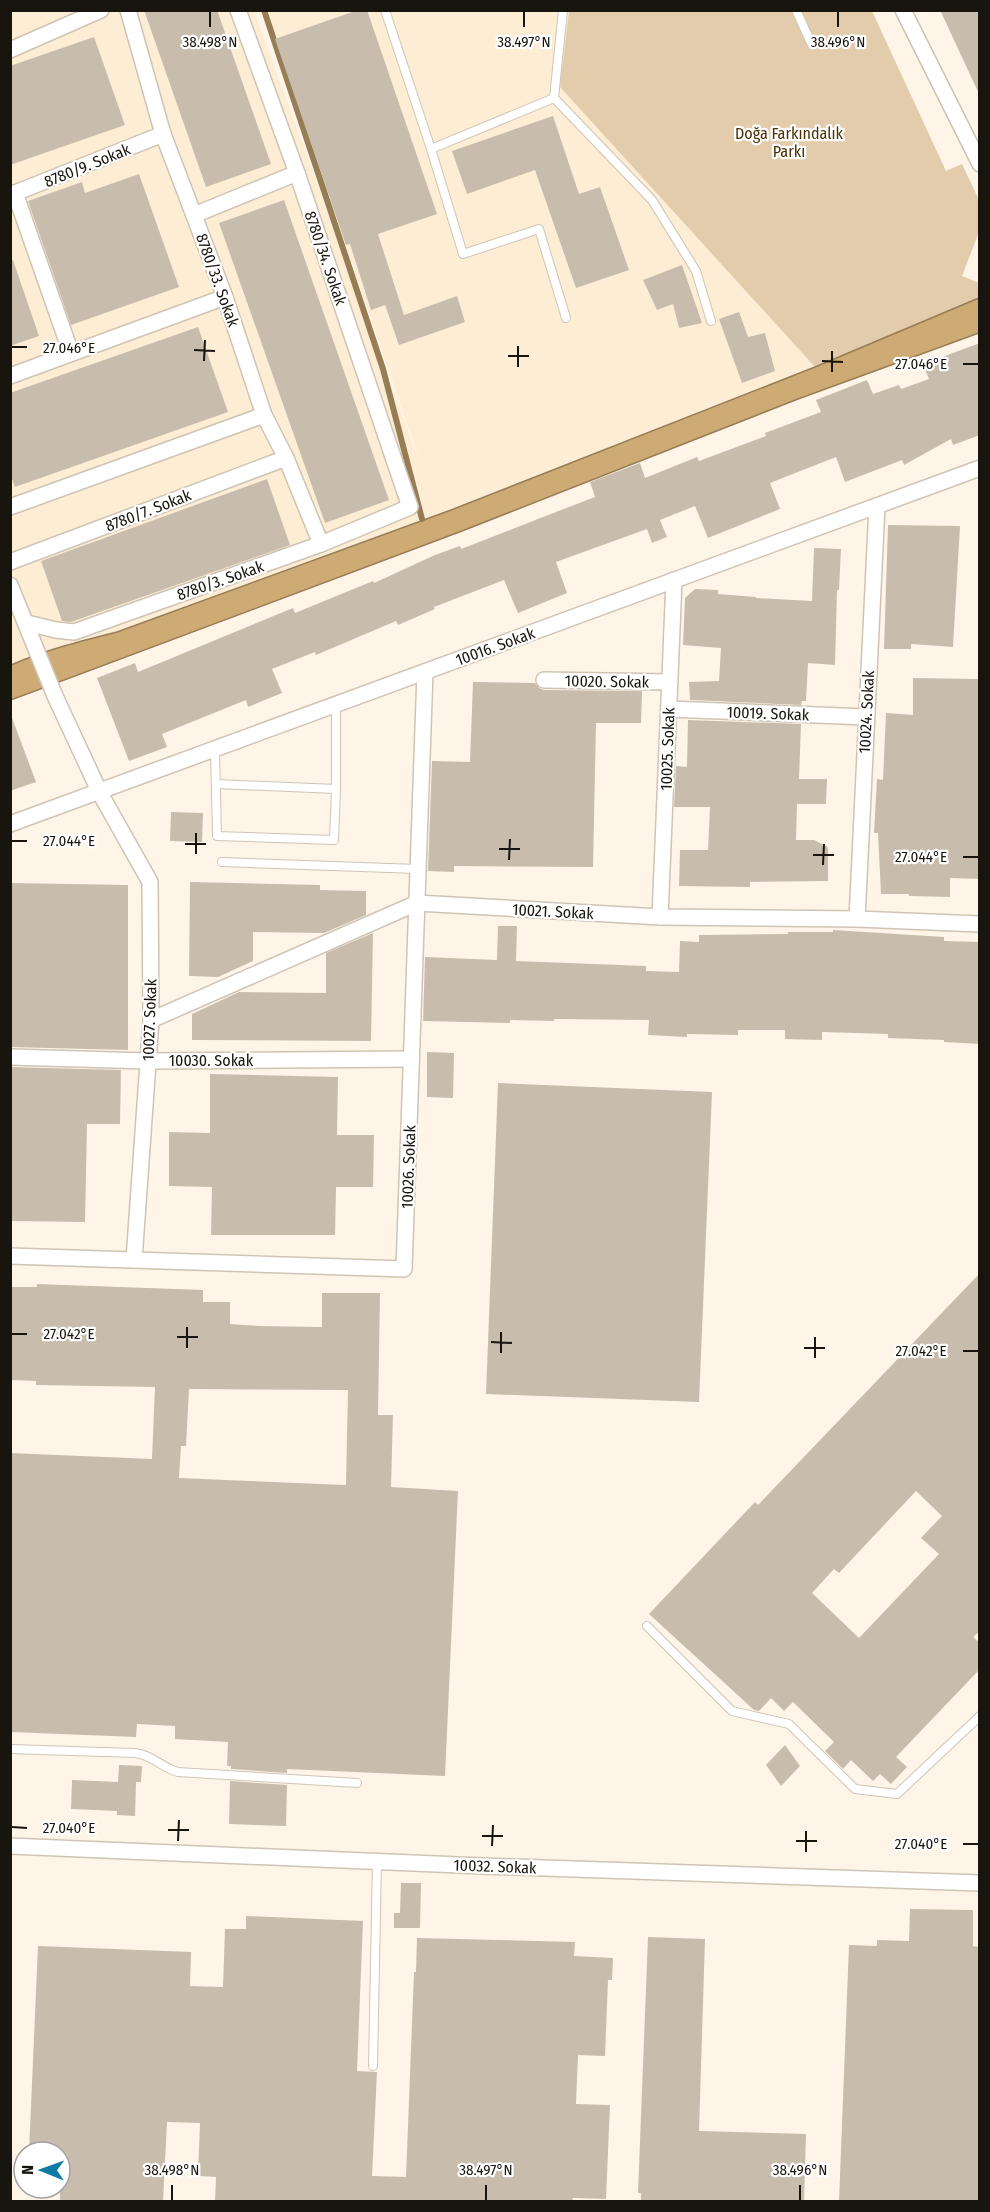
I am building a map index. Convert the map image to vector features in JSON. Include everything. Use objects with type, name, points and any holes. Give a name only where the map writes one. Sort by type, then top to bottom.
[{"type":"street","points":[[10,50],[101,10]]},
{"type":"street","name":"8780/33. Sokak","points":[[128,10],[163,134],[225,297],[264,414],[286,458],[321,544]]},
{"type":"street","name":"8780/34. Sokak","points":[[238,10],[297,173],[410,507]]},
{"type":"street","points":[[903,10],[980,164]]},
{"type":"street","name":"8780/9. Sokak","points":[[13,194],[163,134]]},
{"type":"street","points":[[194,215],[297,173]]},
{"type":"street","points":[[13,194],[71,353]]},
{"type":"street","points":[[10,376],[225,297]]},
{"type":"street","points":[[10,507],[264,414]]},
{"type":"street","name":"8780/7. Sokak","points":[[10,562],[286,458]]},
{"type":"street","name":"10016. Sokak","points":[[10,824],[100,793],[980,468]]},
{"type":"street","name":"10024. Sokak","points":[[856,919],[877,506]]},
{"type":"street","name":"8780/3. Sokak","points":[[27,623],[74,632],[321,544],[410,507]]},
{"type":"street","name":"10025. Sokak","points":[[660,917],[674,580]]},
{"type":"street","name":"10027. Sokak","points":[[10,585],[55,696],[100,793],[150,882],[151,1020],[134,1260]]},
{"type":"street","name":"10026. Sokak","points":[[10,1256],[404,1269],[425,672]]},
{"type":"street","name":"10020. Sokak","points":[[544,680],[670,682]]},
{"type":"street","name":"10019. Sokak","points":[[669,710],[866,717]]},
{"type":"street","name":"10021. Sokak","points":[[151,1020],[417,903],[660,917],[856,919],[980,924]]},
{"type":"street","name":"10030. Sokak","points":[[10,1057],[148,1060],[411,1059]]},
{"type":"street","name":"10032. Sokak","points":[[10,1846],[980,1883]]},
{"type":"lane","points":[[385,10],[463,254],[539,229],[566,318]]},
{"type":"lane","points":[[562,10],[554,98],[652,200],[696,271],[711,321]]},
{"type":"lane","points":[[796,10],[812,45]]},
{"type":"lane","points":[[431,149],[554,98]]},
{"type":"lane","points":[[215,750],[217,836],[334,840],[336,705]]},
{"type":"lane","points":[[217,784],[336,789]]},
{"type":"lane","points":[[222,862],[418,869]]},
{"type":"lane","points":[[647,1626],[732,1711],[789,1724],[855,1789],[897,1794],[980,1716]]},
{"type":"lane","points":[[10,1749],[135,1753],[150,1756],[164,1767],[178,1772],[357,1783]]},
{"type":"lane","points":[[373,2066],[377,1861]]},
{"type":"shaded area","points":[[11,11],[254,11],[425,477],[266,11],[569,11],[560,87],[815,367],[438,514],[117,632],[60,646],[11,665]]},
{"type":"shaded area","points":[[979,298],[979,333],[798,399],[462,531],[11,700],[11,665],[63,646],[117,632],[451,510],[815,367]]},
{"type":"green space","name":"Doğa Farkındalık Parkı","points":[[569,11],[872,11],[946,171],[962,164],[979,200],[979,232],[962,276],[979,283],[979,298],[815,367],[560,87]]},
{"type":"building","points":[[144,10],[217,10],[271,164],[206,187]]},
{"type":"building","points":[[358,10],[367,10],[437,214],[378,234],[404,315],[457,296],[465,322],[399,345],[385,305],[371,310],[350,244],[346,245],[275,39]]},
{"type":"building","points":[[940,10],[980,10],[980,96]]},
{"type":"building","points":[[94,37],[125,125],[10,165],[10,66]]},
{"type":"building","points":[[553,116],[579,194],[600,187],[629,270],[576,288],[535,170],[467,194],[452,151]]},
{"type":"building","points":[[139,174],[179,287],[71,325],[28,201],[82,182],[85,193]]},
{"type":"building","points":[[284,200],[389,500],[325,523],[219,223]]},
{"type":"building","points":[[10,260],[13,260],[39,336],[10,346]]},
{"type":"building","points":[[682,265],[702,323],[679,328],[673,304],[657,310],[643,280]]},
{"type":"building","points":[[739,312],[748,337],[765,333],[775,371],[742,383],[719,319]]},
{"type":"building","points":[[198,327],[228,412],[15,487],[10,474],[10,393]]},
{"type":"building","points":[[980,343],[980,435],[953,445],[951,439],[904,465],[902,460],[845,482],[836,457],[770,483],[780,509],[708,538],[695,506],[660,520],[667,537],[652,543],[647,529],[556,562],[567,593],[518,613],[504,580],[434,607],[435,609],[398,625],[396,621],[316,655],[315,652],[272,669],[282,693],[248,707],[246,700],[162,734],[167,747],[129,761],[97,678],[135,663],[138,672],[293,608],[295,613],[373,581],[374,583],[435,555],[460,546],[461,549],[595,497],[590,482],[640,463],[645,478],[697,457],[699,461],[766,436],[765,433],[821,412],[816,400],[867,380],[873,394],[899,385],[901,389],[929,379],[923,364]]},
{"type":"building","points":[[267,479],[290,545],[71,622],[62,621],[41,561]]},
{"type":"building","points":[[888,525],[960,526],[953,647],[911,644],[911,649],[884,649]]},
{"type":"building","points":[[814,548],[841,549],[839,590],[837,590],[835,665],[808,663],[806,701],[802,701],[801,705],[690,700],[689,682],[719,681],[721,648],[683,645],[685,598],[695,589],[718,590],[718,594],[756,598],[812,601]]},
{"type":"building","points":[[913,678],[980,679],[980,879],[950,878],[950,897],[881,894],[878,833],[874,833],[877,779],[883,780],[886,713],[913,715]]},
{"type":"building","points":[[473,682],[535,683],[544,690],[642,691],[641,723],[596,723],[593,867],[454,866],[454,872],[428,871],[432,761],[470,762]]},
{"type":"building","points":[[10,718],[12,718],[36,782],[10,791]]},
{"type":"building","points":[[688,720],[801,724],[799,779],[827,779],[826,804],[797,804],[796,840],[814,840],[828,847],[828,881],[750,882],[750,887],[679,886],[680,850],[708,850],[710,807],[674,807],[676,766],[687,767]]},
{"type":"building","points":[[171,812],[203,813],[202,842],[170,841]]},
{"type":"building","points":[[190,882],[320,885],[320,890],[366,891],[366,915],[324,933],[253,932],[253,961],[218,977],[189,976]]},
{"type":"building","points":[[10,883],[128,885],[128,1050],[10,1047]]},
{"type":"building","points":[[498,926],[517,926],[516,961],[646,966],[646,971],[679,972],[680,941],[699,942],[699,935],[788,934],[788,932],[833,932],[833,930],[944,937],[944,941],[980,942],[980,1044],[888,1038],[888,1034],[822,1032],[822,1040],[785,1039],[785,1030],[738,1030],[738,1035],[687,1034],[687,1037],[648,1035],[649,1020],[554,1019],[554,1021],[510,1020],[510,1023],[423,1021],[425,957],[497,960]]},
{"type":"building","points":[[373,933],[371,1041],[192,1040],[192,1014],[239,992],[326,993],[326,953]]},
{"type":"building","points":[[427,1052],[454,1053],[453,1098],[427,1097]]},
{"type":"building","points":[[10,1067],[121,1070],[120,1124],[87,1124],[85,1222],[10,1221]]},
{"type":"building","points":[[210,1074],[338,1077],[337,1135],[374,1135],[373,1187],[336,1187],[335,1235],[211,1235],[212,1187],[169,1186],[169,1132],[210,1133]]},
{"type":"building","points":[[498,1083],[712,1092],[699,1402],[486,1394]]},
{"type":"building","points":[[980,1273],[980,1631],[973,1637],[980,1643],[980,1669],[896,1757],[907,1767],[891,1784],[880,1774],[873,1781],[851,1760],[843,1769],[825,1751],[834,1742],[793,1702],[784,1711],[771,1698],[759,1711],[754,1710],[649,1614],[755,1502],[758,1505]],"holes":[[[916,1491],[942,1516],[921,1538],[939,1554],[859,1638],[812,1593],[834,1569],[839,1573]]]},
{"type":"building","points":[[37,1284],[203,1290],[203,1302],[230,1302],[230,1324],[259,1326],[322,1327],[322,1293],[380,1293],[378,1415],[393,1415],[391,1487],[458,1491],[445,1776],[287,1769],[287,1773],[231,1769],[231,1766],[227,1766],[228,1742],[175,1739],[175,1726],[137,1724],[136,1737],[10,1732],[10,1453],[152,1459],[155,1387],[36,1385],[36,1381],[10,1380],[10,1287],[37,1287]],"holes":[[[189,1389],[348,1390],[346,1485],[179,1478],[181,1446],[186,1446]]]},
{"type":"building","points":[[785,1745],[800,1766],[781,1786],[766,1765]]},
{"type":"building","points":[[119,1765],[142,1766],[141,1782],[136,1782],[135,1816],[117,1815],[117,1811],[71,1809],[72,1780],[118,1782]]},
{"type":"building","points":[[230,1781],[287,1785],[286,1826],[229,1824]]},
{"type":"building","points":[[401,1883],[421,1883],[420,1928],[394,1928],[394,1913],[400,1913]]},
{"type":"building","points":[[910,1909],[973,1910],[973,1946],[980,1947],[978,2121],[980,2121],[980,2202],[839,2202],[849,1945],[877,1946],[877,1940],[909,1941]]},
{"type":"building","points":[[246,1916],[363,1921],[357,2071],[377,2072],[372,2176],[406,2177],[417,1938],[575,1942],[574,1956],[613,1958],[612,1980],[608,1980],[605,2056],[578,2055],[576,2104],[610,2105],[606,2199],[573,2198],[572,2202],[215,2202],[216,2177],[198,2176],[200,2123],[167,2122],[163,2202],[60,2202],[60,2200],[72,2200],[72,2140],[30,2140],[38,1946],[191,1952],[190,1986],[223,1987],[225,1929],[246,1929]]},
{"type":"building","points":[[648,1937],[705,1939],[699,2131],[806,2134],[804,2202],[641,2202],[641,2193],[638,2193]]},
{"type":"waterway","points":[[264,10],[383,369],[422,519]]}]
